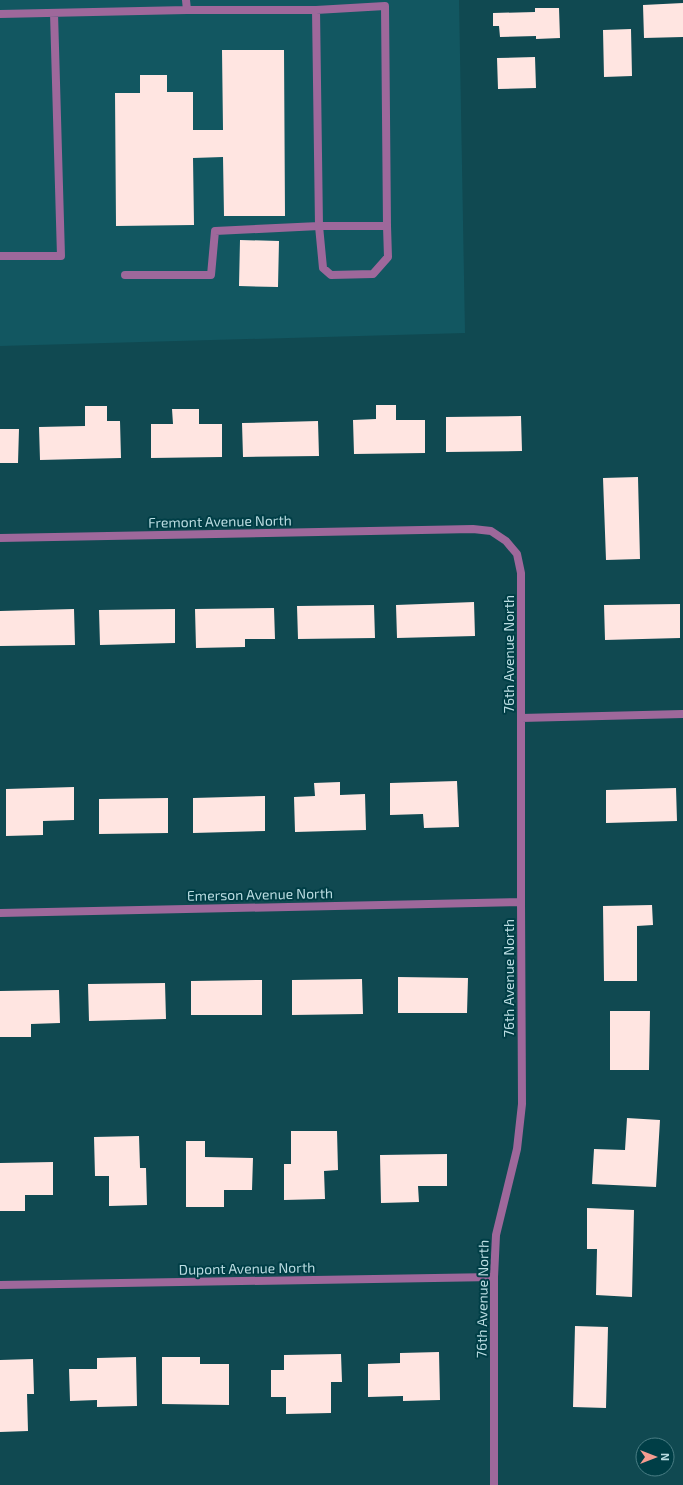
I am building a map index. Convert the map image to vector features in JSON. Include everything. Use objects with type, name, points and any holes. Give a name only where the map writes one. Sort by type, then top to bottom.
[{"type":"street","points":[[186,0],[187,10]]},
{"type":"street","points":[[0,14],[187,10],[316,10],[385,6],[388,257],[373,274],[331,275],[323,268],[319,226],[316,10]]},
{"type":"street","points":[[0,256],[61,256],[54,13]]},
{"type":"street","points":[[124,274],[211,274],[215,232],[319,226],[387,226]]},
{"type":"street","name":"76th Avenue North","points":[[441,530],[473,529],[491,531],[506,541],[517,554],[521,573],[522,1104],[517,1149],[496,1235],[494,1276],[494,1485]]},
{"type":"street","name":"Fremont Avenue North","points":[[0,538],[441,530]]},
{"type":"street","points":[[521,718],[683,714]]},
{"type":"street","name":"Emerson Avenue North","points":[[0,913],[521,902]]},
{"type":"street","name":"Dupont Avenue North","points":[[0,1285],[494,1276]]},
{"type":"shaded area","points":[[0,0],[459,0],[465,333],[0,346]]},
{"type":"building","points":[[683,3],[683,37],[644,38],[643,5]]},
{"type":"building","points":[[535,8],[559,8],[560,38],[536,39],[536,36],[500,37],[499,26],[493,26],[493,13],[535,12]]},
{"type":"building","points":[[631,29],[632,76],[604,77],[603,30]]},
{"type":"building","points":[[222,50],[284,50],[285,216],[224,216],[223,157],[193,158],[194,225],[116,226],[115,93],[140,93],[140,75],[167,75],[167,92],[193,92],[193,130],[223,130]]},
{"type":"building","points":[[535,57],[536,88],[498,89],[497,58]]},
{"type":"building","points":[[240,240],[279,241],[278,287],[239,286]]},
{"type":"building","points":[[376,405],[396,405],[396,420],[425,420],[425,453],[354,454],[353,420],[376,419]]},
{"type":"building","points":[[85,406],[107,406],[107,421],[120,421],[121,458],[40,460],[39,427],[85,426]]},
{"type":"building","points":[[172,409],[199,409],[199,424],[222,424],[222,457],[151,458],[151,424],[173,424]]},
{"type":"building","points":[[521,416],[522,451],[446,452],[446,417]]},
{"type":"building","points":[[318,421],[319,456],[243,457],[242,423]]},
{"type":"building","points":[[0,429],[19,429],[18,463],[0,463]]},
{"type":"building","points":[[638,477],[640,559],[606,560],[603,478]]},
{"type":"building","points":[[474,602],[475,636],[397,638],[396,605]]},
{"type":"building","points":[[680,604],[680,638],[605,640],[604,605]]},
{"type":"building","points":[[374,605],[375,638],[298,639],[297,606]]},
{"type":"building","points":[[274,608],[275,639],[245,639],[245,647],[196,648],[195,609]]},
{"type":"building","points":[[74,609],[75,645],[0,646],[0,611]]},
{"type":"building","points":[[175,609],[175,643],[100,645],[99,610]]},
{"type":"building","points":[[457,781],[459,827],[424,828],[423,814],[390,815],[390,783]]},
{"type":"building","points":[[340,782],[340,795],[365,794],[366,830],[295,832],[294,797],[315,796],[314,783]]},
{"type":"building","points":[[74,787],[74,820],[43,821],[43,835],[6,836],[6,789]]},
{"type":"building","points":[[676,788],[677,821],[606,823],[606,790]]},
{"type":"building","points":[[265,796],[265,831],[193,833],[193,798]]},
{"type":"building","points":[[168,798],[168,833],[99,834],[99,799]]},
{"type":"building","points":[[652,905],[653,925],[637,926],[637,981],[604,981],[603,906]]},
{"type":"building","points":[[398,977],[468,978],[467,1013],[398,1013]]},
{"type":"building","points":[[362,979],[363,1014],[292,1015],[292,980]]},
{"type":"building","points":[[262,980],[262,1015],[191,1015],[191,981]]},
{"type":"building","points":[[165,983],[166,1019],[89,1021],[88,984]]},
{"type":"building","points":[[59,990],[60,1023],[31,1024],[31,1037],[0,1037],[0,991]]},
{"type":"building","points":[[610,1011],[650,1011],[649,1070],[610,1070]]},
{"type":"building","points":[[627,1118],[660,1120],[656,1187],[592,1184],[594,1149],[625,1150]]},
{"type":"building","points":[[291,1131],[337,1131],[338,1170],[324,1171],[325,1199],[284,1200],[284,1164],[291,1164]]},
{"type":"building","points":[[139,1136],[140,1168],[146,1168],[147,1205],[109,1206],[109,1176],[95,1176],[94,1137]]},
{"type":"building","points":[[186,1141],[205,1141],[205,1157],[253,1158],[252,1190],[224,1190],[224,1207],[186,1207]]},
{"type":"building","points":[[447,1154],[447,1186],[418,1186],[419,1202],[381,1203],[380,1155]]},
{"type":"building","points":[[53,1162],[53,1195],[25,1195],[25,1211],[0,1211],[0,1163]]},
{"type":"building","points":[[587,1208],[634,1210],[632,1297],[596,1295],[597,1249],[587,1249]]},
{"type":"building","points":[[575,1326],[608,1327],[606,1408],[573,1407]]},
{"type":"building","points":[[439,1352],[440,1400],[403,1401],[403,1396],[368,1397],[368,1364],[400,1363],[400,1353]]},
{"type":"building","points":[[341,1354],[342,1382],[331,1382],[331,1413],[286,1414],[286,1397],[271,1397],[271,1370],[284,1370],[284,1355]]},
{"type":"building","points":[[136,1357],[137,1406],[97,1407],[97,1400],[70,1401],[69,1369],[97,1369],[97,1358]]},
{"type":"building","points":[[162,1357],[200,1357],[200,1364],[229,1364],[229,1405],[162,1404]]},
{"type":"building","points":[[33,1359],[34,1394],[27,1394],[28,1431],[0,1432],[0,1360]]}]
